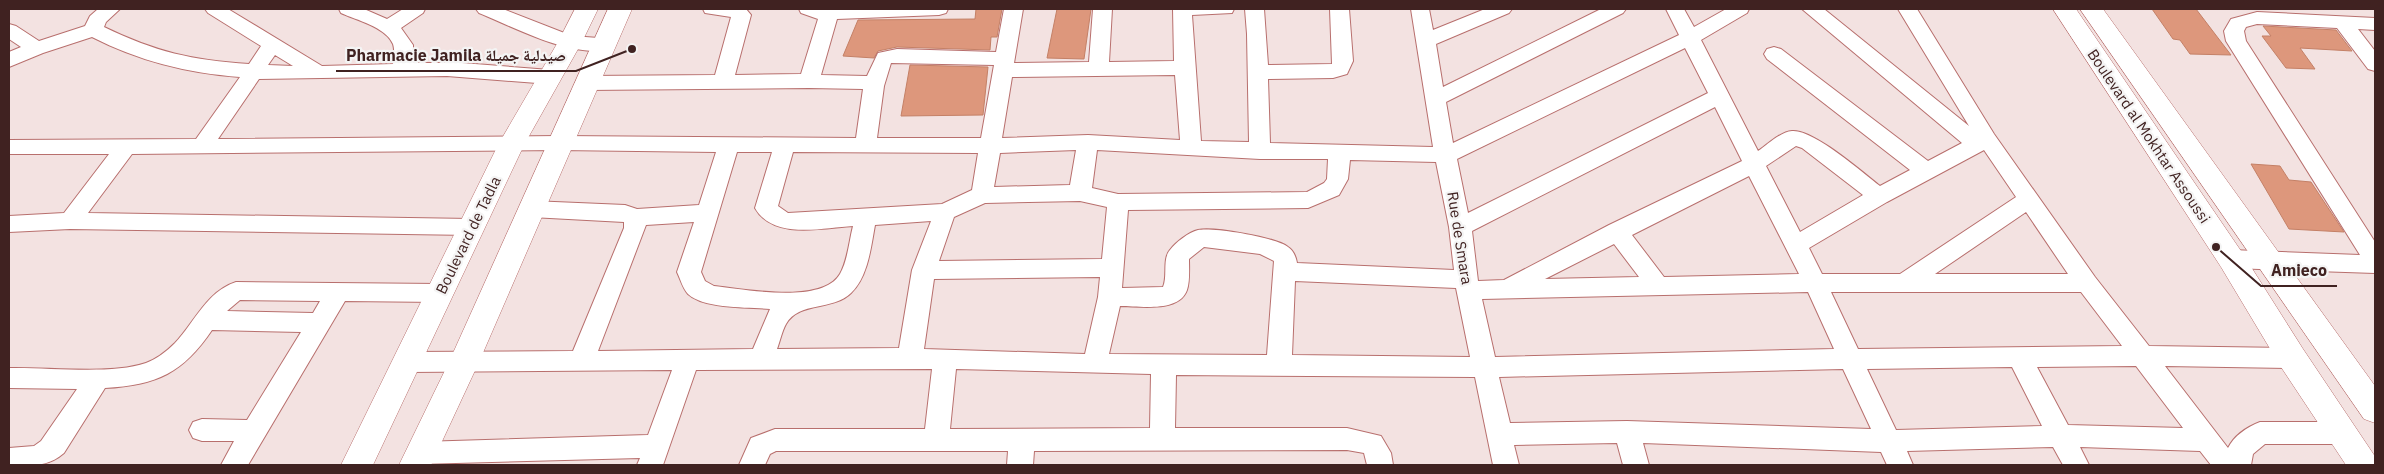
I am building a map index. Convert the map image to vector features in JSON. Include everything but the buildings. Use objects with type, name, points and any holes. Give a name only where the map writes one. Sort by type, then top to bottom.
[{"type":"main road","name":"Boulevard de Tadla","points":[[357,465],[511,145],[570,42],[586,9]]},
{"type":"main road","points":[[417,459],[464,362],[559,143],[620,9]]},
{"type":"main road","name":"Boulevard al Mokhtar Assoussi","points":[[2064,9],[2231,259],[2292,358],[2363,465]]},
{"type":"main road","name":"Boulevard al Mokhtar Assoussi","points":[[2091,9],[2375,410]]},
{"type":"street","points":[[94,30],[94,25],[100,16],[111,9]]},
{"type":"street","points":[[348,9],[388,28],[402,41],[404,48],[403,70]]},
{"type":"street","points":[[388,28],[416,9]]},
{"type":"street","points":[[486,9],[570,42],[605,44]]},
{"type":"street","points":[[712,9],[734,9],[741,15],[722,82]]},
{"type":"street","points":[[808,9],[820,13],[939,9]]},
{"type":"street","points":[[982,195],[1013,9]]},
{"type":"street","points":[[1099,69],[1102,9]]},
{"type":"street","points":[[1191,148],[1184,68],[1182,9],[1225,9]]},
{"type":"street","points":[[1254,9],[1257,34],[1260,151]]},
{"type":"street","points":[[1257,72],[1333,71],[1340,69],[1343,61],[1340,9]]},
{"type":"street","name":"Rue de Smara","points":[[1420,9],[1435,99],[1460,226],[1467,284],[1506,465]]},
{"type":"street","points":[[1425,41],[1502,9]]},
{"type":"street","points":[[1435,99],[1616,9]]},
{"type":"street","points":[[1675,9],[1815,283],[1900,465]]},
{"type":"street","points":[[9,147],[125,148],[203,145],[511,145],[559,143],[990,146],[1088,142],[1260,151],[1446,155],[1690,38],[1740,9]]},
{"type":"street","points":[[1812,9],[1982,142]]},
{"type":"street","points":[[1908,9],[1982,142],[2029,199],[2086,283],[2226,465]]},
{"type":"street","points":[[229,12],[273,44],[318,72]]},
{"type":"street","points":[[809,81],[829,13]]},
{"type":"street","points":[[2375,24],[2257,18],[2238,23],[2234,30],[2236,41],[2375,260]]},
{"type":"street","points":[[2344,23],[2375,64]]},
{"type":"street","points":[[9,30],[36,48]]},
{"type":"street","points":[[9,60],[36,48],[94,30],[111,40],[176,62],[204,67],[254,72],[460,70],[550,77]]},
{"type":"street","points":[[203,145],[273,44]]},
{"type":"street","points":[[1774,54],[1926,171]]},
{"type":"street","points":[[865,145],[875,83],[882,61],[891,57],[1099,69],[1184,68]]},
{"type":"street","points":[[586,83],[809,81],[875,83]]},
{"type":"street","points":[[1460,226],[1719,96]]},
{"type":"street","points":[[1508,288],[1617,231],[1754,164],[1793,138],[1802,140],[1879,196]]},
{"type":"street","points":[[1080,193],[1088,142]]},
{"type":"street","points":[[1796,245],[1879,196],[1982,142]]},
{"type":"street","points":[[729,145],[689,272],[696,287],[710,294],[795,302],[823,299],[845,285],[852,273],[866,217]]},
{"type":"street","points":[[784,145],[766,208],[775,217],[788,221],[945,212],[982,195],[1080,193],[1118,202],[1308,200],[1333,189],[1339,180],[1339,153]]},
{"type":"street","points":[[70,221],[125,148]]},
{"type":"street","points":[[1904,283],[2029,199]]},
{"type":"street","points":[[1095,364],[1110,297],[1118,202]]},
{"type":"street","points":[[530,209],[625,212],[635,217],[707,213]]},
{"type":"street","points":[[910,358],[924,270],[945,212]]},
{"type":"street","points":[[581,362],[635,228],[635,217]]},
{"type":"street","points":[[9,224],[70,221],[471,227]]},
{"type":"street","points":[[1617,231],[1657,285]]},
{"type":"street","points":[[1110,297],[1169,296],[1176,289],[1178,255],[1200,238],[1263,245],[1279,251],[1285,258],[1279,365]]},
{"type":"street","points":[[2231,259],[2375,264]]},
{"type":"street","points":[[924,270],[1111,268]]},
{"type":"street","points":[[1284,275],[1294,272],[1508,288],[1815,283],[2086,283]]},
{"type":"street","points":[[9,378],[98,378],[147,373],[159,368],[185,348],[221,302],[236,292],[440,293]]},
{"type":"street","points":[[234,465],[338,292]]},
{"type":"street","points":[[761,360],[776,320],[782,310],[795,302]]},
{"type":"street","points":[[206,320],[320,323]]},
{"type":"street","points":[[408,362],[910,358],[1095,364],[1164,363],[1485,367],[1849,358],[2142,356],[2292,358]]},
{"type":"street","points":[[2019,357],[2076,465]]},
{"type":"street","points":[[936,440],[945,359]]},
{"type":"street","points":[[417,459],[653,456],[687,361]]},
{"type":"street","points":[[1162,440],[1164,363]]},
{"type":"street","points":[[9,458],[24,459],[47,453],[98,378]]},
{"type":"street","points":[[202,430],[254,431]]},
{"type":"street","points":[[1499,434],[1628,432],[1889,441],[2060,436],[2206,440]]},
{"type":"street","points":[[1628,432],[1636,465]]},
{"type":"street","points":[[2238,465],[2241,449],[2260,433],[2342,433]]},
{"type":"street","points":[[752,465],[760,446],[775,440],[1361,440],[1372,444],[1378,453],[1380,465]]},
{"type":"street","points":[[1020,465],[1022,440]]},
{"type":"place","name":"Pharmacie Jamila صيدلية جميلة","points":[[632,49]]},
{"type":"place","name":"Amieco","points":[[2216,247]]}]
